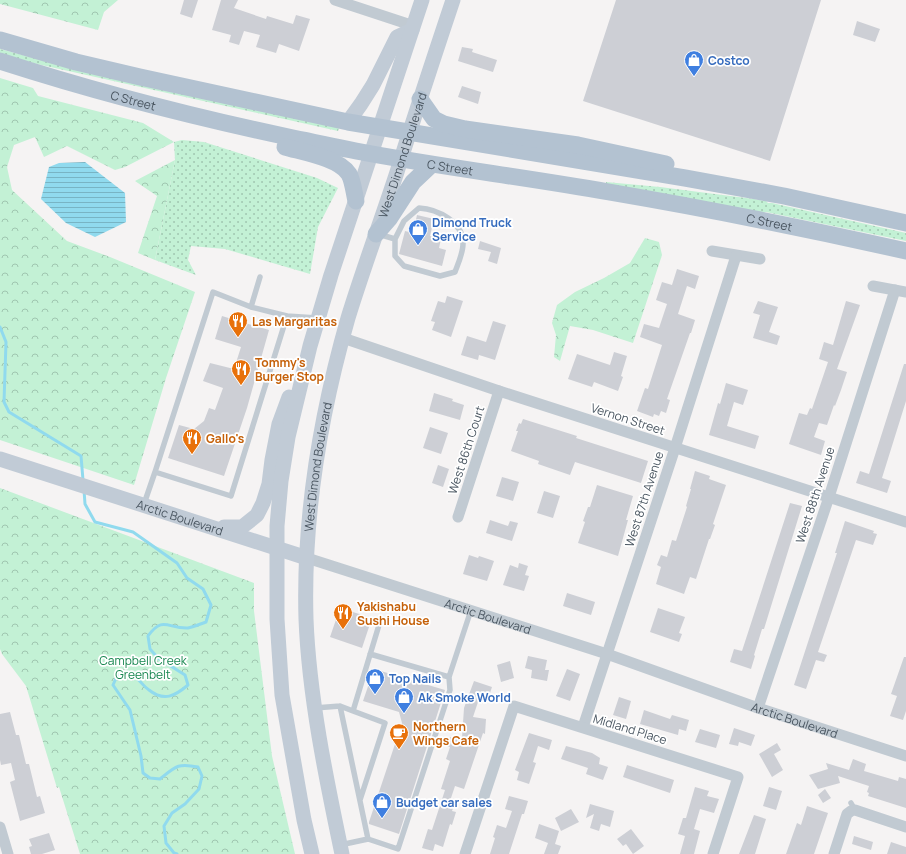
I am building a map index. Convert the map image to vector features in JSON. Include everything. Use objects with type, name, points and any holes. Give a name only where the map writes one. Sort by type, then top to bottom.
[{"type":"main road","points":[[312,854],[304,820],[282,694],[277,619],[277,526],[280,489],[288,437],[318,318],[422,0]]},
{"type":"main road","name":"West Dimond Boulevard","points":[[341,849],[312,691],[306,618],[310,508],[317,454],[329,392],[343,338],[400,159],[454,0]]},
{"type":"main road","points":[[348,122],[362,104],[373,85],[397,37],[413,28]]},
{"type":"main road","name":"C Street","points":[[0,40],[76,62],[348,122],[610,165],[784,196],[906,223]]},
{"type":"main road","name":"C Street","points":[[0,61],[65,82],[252,130],[431,165],[599,190],[687,205],[906,251]]},
{"type":"main road","points":[[420,99],[434,119],[444,124],[465,129],[578,145],[661,162],[736,188]]},
{"type":"main road","points":[[142,103],[179,122],[312,154],[338,164],[350,175],[356,201]]},
{"type":"main road","points":[[376,234],[389,219],[413,182],[431,165]]},
{"type":"main road","points":[[214,528],[242,527],[257,515],[263,503],[269,484],[279,424],[291,389],[310,346]]},
{"type":"main road","name":"Arctic Boulevard","points":[[0,459],[307,558]]},
{"type":"street","points":[[335,0],[413,28]]},
{"type":"street","points":[[712,252],[760,259]]},
{"type":"street","name":"West 87th Avenue","points":[[583,728],[736,256]]},
{"type":"street","points":[[873,286],[906,292]]},
{"type":"street","name":"West 88th Avenue","points":[[758,708],[829,497],[895,290]]},
{"type":"street","name":"Vernon Street","points":[[343,338],[499,391],[906,522]]},
{"type":"street","name":"West 86th Court","points":[[458,517],[499,391]]},
{"type":"street","name":"Arctic Boulevard","points":[[307,558],[607,654],[758,708],[906,756]]},
{"type":"street","name":"Midland Place","points":[[465,854],[514,706],[738,777],[714,854]]},
{"type":"street","points":[[834,854],[847,814],[853,807],[906,827]]},
{"type":"street","points":[[0,827],[8,854]]},
{"type":"lane","points":[[418,208],[428,208],[444,215],[461,230],[463,244],[456,272],[440,276],[404,266],[395,256],[395,239],[404,221],[418,208]]},
{"type":"lane","points":[[376,234],[395,239]]},
{"type":"lane","points":[[251,307],[260,277]]},
{"type":"lane","points":[[144,505],[213,292],[251,307],[287,316],[318,318]]},
{"type":"lane","points":[[154,472],[230,496],[287,316]]},
{"type":"lane","points":[[341,849],[368,840],[398,849],[450,690],[449,677],[471,610]]},
{"type":"lane","points":[[352,711],[379,625]]},
{"type":"lane","points":[[370,654],[449,677]]},
{"type":"lane","points":[[315,708],[340,706],[385,723],[360,800]]},
{"type":"lane","points":[[340,706],[368,840]]},
{"type":"green space","points":[[0,0],[118,0],[104,12],[98,30],[0,4]]},
{"type":"green space","points":[[0,49],[90,73],[339,128],[338,131],[37,64],[0,54]]},
{"type":"green space","points":[[0,78],[33,88],[38,96],[143,123],[174,142],[125,167],[115,170],[67,146],[44,157],[35,137],[14,145],[7,167],[12,190],[67,241],[195,292],[166,378],[134,485],[0,440]]},
{"type":"green space","points":[[182,140],[204,142],[317,178],[338,188],[318,227],[310,274],[225,249],[191,246],[188,260],[196,275],[155,260],[175,160],[174,142]]},
{"type":"green space","points":[[175,160],[155,260],[138,253],[157,196],[135,181]]},
{"type":"green space","points":[[606,182],[660,187],[766,201],[768,203],[906,233],[906,241],[766,212],[762,213],[606,184]]},
{"type":"green space","points":[[645,238],[659,242],[662,255],[633,343],[593,330],[570,326],[560,361],[554,357],[556,335],[552,323],[557,305],[575,292],[630,263]]},
{"type":"green space","name":"Campbell Creek Greenbelt","points":[[0,488],[254,583],[254,611],[272,756],[295,854],[80,854],[59,787],[57,788],[26,686],[2,654],[0,649]]},
{"type":"water","points":[[85,162],[125,193],[126,222],[95,237],[66,223],[41,199],[49,167],[59,163]]},
{"type":"building","points":[[184,0],[198,0],[192,18],[180,14]]},
{"type":"building","points":[[221,0],[238,0],[234,8],[266,19],[267,16],[293,24],[296,15],[310,19],[299,51],[279,44],[276,53],[256,47],[260,35],[244,31],[239,45],[229,42],[231,35],[212,30]]},
{"type":"building","name":"Costco","points":[[616,0],[821,0],[770,161],[583,101]]},
{"type":"building","points":[[857,21],[880,29],[875,42],[853,35]]},
{"type":"building","points":[[462,47],[473,49],[472,52],[497,60],[493,72],[458,61]]},
{"type":"building","points":[[462,86],[481,92],[478,104],[458,97]]},
{"type":"building","points":[[417,215],[434,219],[430,236],[441,239],[439,248],[446,250],[442,266],[399,254],[405,231],[413,233]]},
{"type":"building","points":[[480,241],[501,248],[497,264],[488,261],[491,252],[478,249]]},
{"type":"building","points":[[677,269],[699,276],[695,289],[687,286],[678,314],[695,320],[667,399],[670,400],[666,413],[661,411],[659,416],[654,414],[653,417],[637,411],[645,388],[648,389],[662,345],[640,337],[644,324],[659,328],[667,304],[656,300],[662,282],[672,285]]},
{"type":"building","points":[[447,296],[463,301],[451,337],[432,330],[435,322],[431,321],[438,301],[445,303]]},
{"type":"building","points":[[758,301],[778,307],[769,332],[780,336],[777,345],[753,338],[760,315],[753,313]]},
{"type":"building","points":[[846,301],[860,305],[837,369],[847,372],[841,390],[827,425],[819,423],[814,437],[825,441],[821,455],[789,444],[799,413],[807,415],[810,408],[812,409],[828,362],[819,359],[824,342],[833,345]]},
{"type":"building","points":[[222,316],[269,330],[247,408],[224,476],[168,458],[179,425],[194,429],[204,421],[209,408],[215,410],[223,388],[203,381],[210,363],[234,369],[241,347],[215,339]]},
{"type":"building","points":[[493,321],[506,325],[495,360],[479,355],[478,360],[461,355],[467,336],[486,342]]},
{"type":"building","points":[[614,352],[627,356],[621,376],[623,377],[618,391],[594,382],[592,387],[568,379],[577,354],[610,365]]},
{"type":"building","points":[[904,364],[906,364],[906,401],[882,478],[891,481],[887,493],[856,483],[860,471],[869,474]]},
{"type":"building","points":[[726,383],[748,390],[743,405],[734,402],[727,426],[759,436],[755,449],[709,435],[718,403],[720,404]]},
{"type":"building","points":[[434,393],[453,399],[452,401],[464,405],[460,420],[429,411]]},
{"type":"building","points":[[523,419],[648,461],[641,483],[575,462],[570,475],[538,464],[539,461],[511,451],[518,431],[516,431],[519,423],[521,424]]},
{"type":"building","points":[[430,427],[448,433],[441,454],[423,448]]},
{"type":"building","points":[[438,465],[449,469],[443,487],[432,483]]},
{"type":"building","points":[[695,471],[710,476],[709,479],[726,485],[713,524],[715,525],[696,579],[690,577],[684,594],[656,584],[661,567],[657,565],[661,555],[667,557],[672,540],[676,541],[687,507]]},
{"type":"building","points":[[502,477],[519,482],[513,501],[496,496]]},
{"type":"building","points":[[597,485],[633,496],[618,556],[578,543],[585,522],[583,521],[588,507],[590,507]]},
{"type":"building","points":[[544,491],[560,496],[553,518],[537,513]]},
{"type":"building","points":[[790,503],[802,506],[764,629],[762,629],[751,669],[730,662],[734,649],[742,651]]},
{"type":"building","points":[[490,520],[508,526],[510,521],[518,523],[512,541],[486,533]]},
{"type":"building","points":[[845,521],[874,531],[873,533],[877,534],[873,545],[856,540],[818,652],[827,655],[824,662],[816,660],[806,689],[794,685],[837,553],[835,553]]},
{"type":"building","points":[[469,555],[478,558],[479,556],[494,561],[487,581],[463,574]]},
{"type":"building","points":[[519,563],[528,566],[525,575],[529,576],[524,591],[503,585],[510,565],[518,568]]},
{"type":"building","points":[[567,593],[595,602],[591,615],[563,606]]},
{"type":"building","points":[[340,608],[372,618],[362,648],[330,637]]},
{"type":"building","points":[[658,608],[685,617],[679,633],[682,634],[679,642],[650,632]]},
{"type":"building","points":[[528,656],[547,660],[545,670],[549,670],[547,681],[531,678],[532,670],[525,668]]},
{"type":"building","points":[[904,657],[906,657],[906,711],[903,720],[890,716],[897,696],[891,694]]},
{"type":"building","points":[[510,661],[514,678],[501,682],[497,665]]},
{"type":"building","points":[[374,669],[445,690],[399,834],[369,824],[402,723],[399,712],[363,701]]},
{"type":"building","points":[[567,669],[580,674],[570,701],[556,696]]},
{"type":"building","points":[[474,681],[492,687],[488,699],[480,696],[473,717],[486,719],[485,734],[483,733],[464,789],[455,786],[450,801],[455,803],[452,811],[456,812],[452,825],[450,824],[443,847],[435,844],[433,851],[422,848],[428,829],[432,830],[445,790],[441,789],[450,761],[446,759],[450,747],[447,746],[450,737],[458,740],[459,738],[462,738],[464,708]]},
{"type":"building","points":[[619,697],[631,701],[626,719],[613,715]]},
{"type":"building","points":[[644,710],[670,719],[672,715],[689,720],[686,731],[679,729],[678,735],[640,724]]},
{"type":"building","points":[[10,712],[16,735],[19,735],[26,764],[29,764],[37,797],[40,796],[45,813],[20,821],[10,782],[15,780],[11,763],[1,765],[0,760],[0,714]]},
{"type":"building","points":[[734,728],[755,735],[751,746],[739,742],[738,746],[729,744]]},
{"type":"building","points":[[700,729],[720,735],[716,748],[695,742]]},
{"type":"building","points":[[529,733],[552,740],[549,750],[538,746],[533,762],[536,763],[529,784],[517,780],[519,772],[515,770]]},
{"type":"building","points":[[777,743],[781,750],[774,754],[783,770],[772,777],[759,754]]},
{"type":"building","points":[[566,746],[592,753],[600,758],[599,764],[608,767],[603,780],[586,774],[588,768],[561,759]]},
{"type":"building","points":[[853,759],[866,764],[864,771],[898,781],[899,777],[906,779],[906,808],[868,796],[869,793],[867,792],[869,786],[838,776],[840,783],[818,789],[809,775],[828,769],[826,763],[849,770]]},
{"type":"building","points":[[627,765],[674,780],[670,793],[623,777]]},
{"type":"building","points":[[695,787],[709,791],[707,796],[719,799],[714,813],[700,809],[694,829],[700,831],[694,854],[680,854],[685,836],[678,834],[683,818],[686,818]]},
{"type":"building","points":[[769,787],[782,791],[776,810],[763,806]]},
{"type":"building","points":[[825,789],[831,798],[823,803],[818,795]]},
{"type":"building","points":[[509,796],[528,801],[524,814],[522,814],[509,854],[490,854],[497,825],[506,828],[512,811],[505,809]]},
{"type":"building","points":[[590,804],[614,811],[610,827],[601,824],[599,831],[590,828],[594,814],[586,818]]},
{"type":"building","points":[[807,806],[828,813],[814,854],[786,854],[797,823],[801,825]]},
{"type":"building","points":[[571,809],[579,822],[561,831],[555,818]]},
{"type":"building","points":[[754,815],[766,819],[755,854],[739,854]]},
{"type":"building","points":[[539,824],[559,831],[555,844],[561,846],[558,854],[544,854],[548,843],[535,838]]},
{"type":"building","points":[[631,829],[644,846],[633,854],[626,844],[623,846],[617,839]]},
{"type":"building","points":[[49,833],[55,850],[42,854],[31,854],[29,847],[32,846],[29,839]]},
{"type":"building","points":[[854,836],[873,842],[871,850],[852,844]]},
{"type":"building","points":[[891,842],[906,847],[906,854],[887,854]]},
{"type":"waterway","points":[[0,327],[6,342],[4,402],[9,412],[81,456],[83,480]]},
{"type":"waterway","points":[[84,490],[85,504],[95,522],[133,532],[177,563],[187,578],[203,589],[211,605],[206,622],[188,628],[181,628],[166,624],[158,626],[148,636],[150,649],[158,658],[185,675],[188,685],[174,695],[165,697],[154,694],[136,677],[129,675],[117,676],[113,685],[130,710],[141,756],[143,773],[150,778],[160,779],[174,768],[186,765],[198,767],[202,776],[199,789],[185,804],[172,813],[164,826],[166,843],[174,853],[177,854]]},
{"type":"place","name":"Costco","points":[[694,77]]},
{"type":"place","name":"Dimond Truck Service","points":[[418,246]]},
{"type":"place","name":"Las Margaritas","points":[[238,338]]},
{"type":"place","name":"Tommy's Burger Stop","points":[[241,386]]},
{"type":"place","name":"Gallo's","points":[[192,455]]},
{"type":"place","name":"Yakishabu Sushi House","points":[[343,630]]},
{"type":"place","name":"Top Nails","points":[[375,695]]},
{"type":"place","name":"Ak Smoke World","points":[[404,714]]},
{"type":"place","name":"Northern Wings Cafe","points":[[399,750]]},
{"type":"place","name":"Budget car sales","points":[[382,819]]}]
